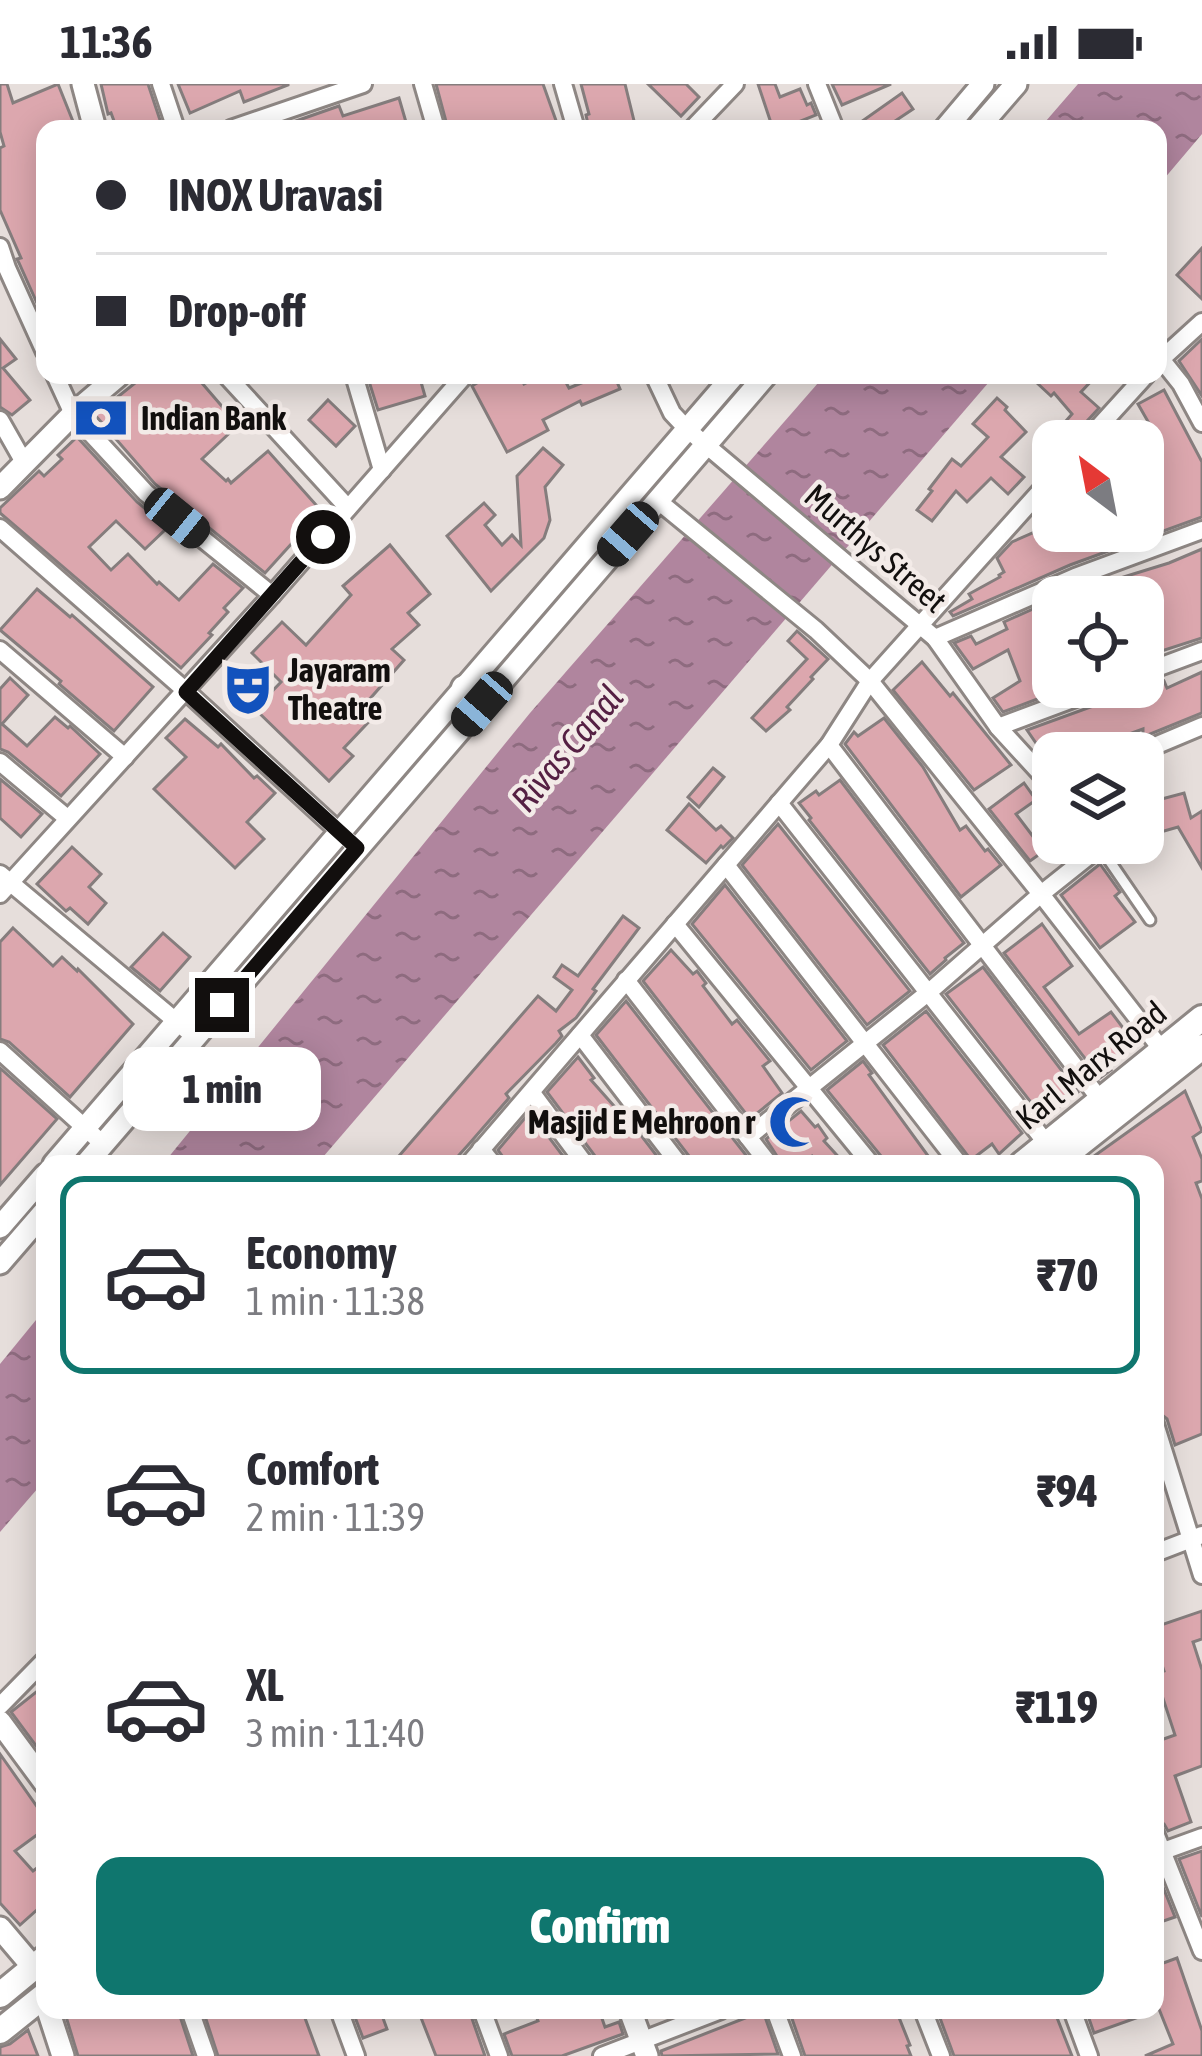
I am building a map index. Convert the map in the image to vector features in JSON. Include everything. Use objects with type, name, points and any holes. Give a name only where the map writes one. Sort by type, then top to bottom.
[{"type":"main road","name":"Karl Marx Road","points":[[1059,1155],[1099,1098],[1162,1050],[1198,1041]]},
{"type":"main road","name":"Karl Marx Road","points":[[1060,1155],[1198,1041]]},
{"type":"main road","points":[[0,1995],[36,1965]]},
{"type":"main road","points":[[0,2030],[36,2007]]},
{"type":"street","points":[[83,84],[93,120]]},
{"type":"street","points":[[161,84],[173,120]]},
{"type":"street","points":[[423,84],[433,120]]},
{"type":"street","points":[[563,84],[573,120]]},
{"type":"street","points":[[701,120],[735,84]]},
{"type":"street","points":[[818,84],[832,120]]},
{"type":"street","points":[[953,120],[983,84]]},
{"type":"street","points":[[280,120],[359,85]]},
{"type":"street","points":[[984,120],[1009,87]]},
{"type":"street","points":[[0,247],[36,332]]},
{"type":"street","points":[[1167,354],[1202,322]]},
{"type":"street","points":[[1167,369],[1202,423]]},
{"type":"street","points":[[59,384],[73,414],[146,493],[272,596]]},
{"type":"street","points":[[0,488],[108,384]]},
{"type":"street","points":[[234,384],[348,508]]},
{"type":"street","points":[[357,384],[382,470]]},
{"type":"street","points":[[195,1036],[4,884],[186,692],[457,384]]},
{"type":"street","name":"Murthys Street","points":[[658,384],[687,429],[935,638],[998,727],[1032,764]]},
{"type":"street","points":[[94,1155],[357,848],[473,696],[726,384]]},
{"type":"street","points":[[62,1155],[339,833],[663,505],[758,384]]},
{"type":"street","points":[[1105,420],[1138,384]]},
{"type":"street","points":[[0,420],[26,464]]},
{"type":"street","points":[[489,1155],[580,1035],[830,745],[870,681],[1032,500]]},
{"type":"street","points":[[663,505],[816,630],[870,681],[1162,1050]]},
{"type":"street","points":[[0,528],[357,848]]},
{"type":"street","points":[[935,638],[1075,577],[1202,530]]},
{"type":"street","points":[[0,650],[125,757]]},
{"type":"street","points":[[1164,665],[1202,651]]},
{"type":"street","points":[[998,727],[1049,708]]},
{"type":"street","points":[[1164,742],[1202,726]]},
{"type":"street","points":[[830,745],[1099,1098]]},
{"type":"street","points":[[0,762],[67,818]]},
{"type":"street","points":[[779,803],[1056,1155]]},
{"type":"street","points":[[748,1137],[985,946],[1076,864]]},
{"type":"street","points":[[726,865],[952,1155]]},
{"type":"street","points":[[675,923],[864,1155]]},
{"type":"street","points":[[626,980],[763,1155]]},
{"type":"street","points":[[580,1035],[672,1155]]},
{"type":"street","points":[[0,1051],[103,1144]]},
{"type":"street","points":[[532,1093],[578,1155]]},
{"type":"street","points":[[20,1241],[0,1226],[36,1184]]},
{"type":"street","points":[[0,1263],[36,1222]]},
{"type":"street","points":[[1164,1449],[1196,1538],[1202,1575]]},
{"type":"street","points":[[1164,1549],[1196,1538]]},
{"type":"street","points":[[0,1706],[36,1669]]},
{"type":"street","points":[[0,1722],[36,1771]]},
{"type":"street","points":[[1164,1851],[1202,1837]]},
{"type":"street","points":[[1164,1866],[1202,1951]]},
{"type":"street","points":[[0,1928],[36,1959]]},
{"type":"street","points":[[51,2019],[63,2056]]},
{"type":"street","points":[[193,2019],[206,2056]]},
{"type":"street","points":[[342,2019],[356,2056]]},
{"type":"street","points":[[485,2019],[499,2056]]},
{"type":"street","points":[[633,2019],[644,2049]]},
{"type":"street","points":[[602,2056],[644,2049],[704,2019]]},
{"type":"street","points":[[778,2019],[792,2056]]},
{"type":"street","points":[[927,2019],[941,2056]]},
{"type":"street","points":[[1075,2019],[1089,2056]]},
{"type":"lane","points":[[1111,864],[1150,920]]},
{"type":"water","points":[[1078,84],[1202,84],[1202,134],[1167,175],[1167,120],[1047,120]]},
{"type":"water","name":"Rivas Canal","points":[[817,384],[987,384],[325,1155],[170,1155],[530,713]]},
{"type":"water","points":[[36,1320],[36,1490],[0,1532],[0,1364]]},
{"type":"building","points":[[0,84],[7,84],[13,103],[58,84],[72,120],[36,120],[36,301],[0,210],[0,148],[4,146]]},
{"type":"building","points":[[101,84],[148,84],[160,120],[114,120]]},
{"type":"building","points":[[178,84],[288,85],[244,102],[240,91],[190,113]]},
{"type":"building","points":[[436,84],[543,84],[556,120],[446,120]]},
{"type":"building","points":[[581,84],[625,84],[634,120],[587,120]]},
{"type":"building","points":[[648,84],[686,84],[699,97],[681,116]]},
{"type":"building","points":[[758,84],[775,84],[780,97],[800,89],[816,115],[804,120],[770,120]]},
{"type":"building","points":[[832,84],[891,84],[842,105]]},
{"type":"building","points":[[902,93],[913,109],[896,120],[864,120]]},
{"type":"building","points":[[399,98],[405,120],[299,120],[339,106],[343,116]]},
{"type":"building","points":[[1202,248],[1202,299],[1177,275]]},
{"type":"building","points":[[0,339],[16,359],[3,368],[30,400],[12,415],[0,407]]},
{"type":"building","points":[[1202,339],[1202,396],[1179,361]]},
{"type":"building","points":[[134,384],[203,384],[238,425],[202,459],[231,483],[268,451],[325,515],[265,573],[155,484],[95,415]]},
{"type":"building","points":[[370,384],[422,384],[425,396],[378,410]]},
{"type":"building","points":[[618,384],[620,389],[582,405],[580,401],[543,420],[548,430],[507,452],[472,386]]},
{"type":"building","points":[[1038,384],[1089,384],[1081,392],[1099,408],[1088,420],[1067,420],[1072,414],[1054,393],[1051,396]]},
{"type":"building","points":[[1164,390],[1202,462],[1202,517],[1164,531],[1164,420],[1147,420],[1138,404]]},
{"type":"building","points":[[997,398],[1026,432],[1001,457],[1024,477],[1008,494],[991,478],[967,502],[956,491],[932,521],[917,510],[952,459],[961,466],[988,437],[973,424]]},
{"type":"building","points":[[328,400],[355,426],[336,446],[309,420]]},
{"type":"building","points":[[77,437],[137,502],[168,527],[145,549],[116,521],[89,547],[111,570],[128,554],[179,600],[213,564],[243,588],[224,608],[228,612],[209,633],[212,635],[181,668],[0,513],[39,471],[44,476],[62,459],[58,455]]},
{"type":"building","points":[[543,448],[563,465],[545,487],[550,520],[544,538],[491,591],[447,536],[484,503],[495,515],[485,525],[502,545],[512,535],[521,545],[517,476]]},
{"type":"building","points":[[1032,533],[1032,552],[1106,552],[1045,576],[1032,576],[1032,582],[953,616],[950,612],[972,599],[969,594],[1004,572],[997,558],[1012,542]]},
{"type":"building","points":[[390,545],[430,594],[408,613],[419,625],[392,649],[404,660],[368,701],[379,711],[344,748],[353,756],[329,781],[255,709],[281,682],[252,653],[282,622],[306,645],[351,595],[343,586]]},
{"type":"building","points":[[1202,549],[1202,638],[1164,650],[1164,576],[1127,576]]},
{"type":"building","points":[[37,589],[153,687],[114,731],[0,630]]},
{"type":"building","points":[[1032,609],[1032,701],[1003,712],[993,698],[1020,681],[1008,650],[973,669],[954,643],[971,636],[976,644],[1007,629],[1004,622]]},
{"type":"building","points":[[797,631],[828,659],[787,707],[790,710],[766,731],[752,718],[807,659],[788,641]]},
{"type":"building","points":[[922,662],[1011,765],[974,790],[893,690]]},
{"type":"building","points":[[1202,672],[1202,713],[1155,732],[1032,732],[1032,737],[1027,730],[1088,708],[1164,708],[1164,681],[1167,688]]},
{"type":"building","points":[[10,678],[28,695],[2,724],[27,746],[55,717],[100,754],[61,796],[0,749],[0,689]]},
{"type":"building","points":[[884,718],[923,767],[960,830],[966,826],[1001,865],[961,897],[845,744],[854,732],[858,736]]},
{"type":"building","points":[[185,719],[275,793],[247,822],[264,839],[235,868],[154,789],[186,757],[166,738]]},
{"type":"building","points":[[713,768],[724,777],[699,807],[688,797]]},
{"type":"building","points":[[0,779],[42,814],[21,837],[0,818]]},
{"type":"building","points":[[840,780],[964,943],[930,974],[799,803]]},
{"type":"building","points":[[1024,783],[1032,803],[1016,814],[1032,835],[1032,860],[1030,861],[989,809]]},
{"type":"building","points":[[1184,793],[1191,818],[1202,811],[1202,868],[1178,827],[1164,831],[1164,798]]},
{"type":"building","points":[[689,804],[716,830],[721,826],[733,838],[706,863],[667,830]]},
{"type":"building","points":[[778,824],[910,991],[867,1025],[742,865]]},
{"type":"building","points":[[72,847],[101,874],[89,887],[106,903],[88,924],[37,884]]},
{"type":"building","points":[[1100,864],[1120,892],[1115,896],[1135,922],[1100,948],[1061,895]]},
{"type":"building","points":[[725,885],[847,1041],[811,1070],[692,924]]},
{"type":"building","points":[[623,916],[639,928],[576,1018],[559,1031],[562,1036],[506,1094],[509,1098],[459,1155],[400,1155],[538,996],[556,1011],[572,990],[554,977],[562,965],[578,976]]},
{"type":"building","points":[[1042,924],[1072,966],[1044,987],[1079,1034],[1111,1012],[1136,1045],[1108,1065],[1111,1070],[1100,1078],[1004,953]]},
{"type":"building","points":[[13,928],[53,966],[62,957],[78,969],[133,1024],[70,1097],[0,1039],[0,942]]},
{"type":"building","points":[[163,933],[190,957],[160,991],[131,967]]},
{"type":"building","points":[[671,950],[693,974],[697,971],[732,1024],[737,1020],[770,1061],[763,1066],[782,1093],[750,1119],[643,981]]},
{"type":"building","points":[[983,967],[1078,1092],[1044,1119],[946,994]]},
{"type":"building","points":[[626,1001],[746,1155],[688,1155],[596,1035]]},
{"type":"building","points":[[926,1011],[1022,1133],[999,1154],[992,1144],[978,1155],[967,1155],[883,1045]]},
{"type":"building","points":[[578,1057],[591,1080],[656,1155],[594,1155],[547,1092]]},
{"type":"building","points":[[863,1061],[927,1155],[880,1155],[827,1090]]},
{"type":"building","points":[[0,1068],[57,1119],[0,1185]]},
{"type":"building","points":[[1185,1091],[1202,1131],[1193,1137],[1202,1159],[1202,1181],[1196,1183],[1202,1199],[1202,1434],[1175,1445],[1164,1417],[1164,1155],[1096,1155]]},
{"type":"building","points":[[801,1111],[818,1125],[837,1155],[776,1155],[766,1139]]},
{"type":"building","points":[[530,1112],[562,1155],[502,1155],[498,1150]]},
{"type":"building","points":[[1202,1611],[1202,1639],[1193,1642],[1202,1670],[1202,1766],[1175,1776],[1191,1822],[1168,1831],[1164,1824],[1164,1739],[1175,1735],[1164,1701],[1164,1624]]},
{"type":"building","points":[[36,1692],[36,1746],[11,1712]]},
{"type":"building","points":[[0,1754],[36,1805],[36,1836],[15,1851],[33,1871],[36,1869],[36,1911],[20,1925],[0,1903]]},
{"type":"building","points":[[1202,1851],[1202,1917],[1179,1859]]},
{"type":"building","points":[[1164,1890],[1175,1917],[1164,1921]]},
{"type":"building","points":[[1177,1958],[1202,2031],[1202,2056],[1145,2056],[1173,2044],[1163,2019],[1164,1963]]},
{"type":"building","points":[[67,2019],[181,2019],[193,2056],[78,2056]]},
{"type":"building","points":[[206,2019],[305,2019],[319,2056],[218,2056]]},
{"type":"building","points":[[356,2019],[383,2019],[387,2029],[363,2038]]},
{"type":"building","points":[[422,2019],[472,2019],[485,2056],[436,2056]]},
{"type":"building","points":[[602,2019],[605,2027],[619,2022],[623,2034],[562,2056],[512,2056],[504,2034],[538,2021]]},
{"type":"building","points":[[743,2019],[766,2019],[778,2054],[662,2056],[661,2051]]},
{"type":"building","points":[[792,2019],[900,2019],[911,2056],[805,2056]]},
{"type":"building","points":[[940,2019],[1058,2019],[1072,2056],[954,2056]]},
{"type":"building","points":[[1089,2019],[1133,2019],[1094,2033]]},
{"type":"building","points":[[28,2030],[38,2056],[0,2056],[0,2047]]},
{"type":"place","name":"Indian Bank","points":[[101,418]]},
{"type":"place","name":"Jayaram Theatre","points":[[248,689]]},
{"type":"place","name":"Masjid E Mehroon r","points":[[795,1122]]},
{"type":"route","points":[[222,1005],[357,848],[186,692],[323,537]]}]
